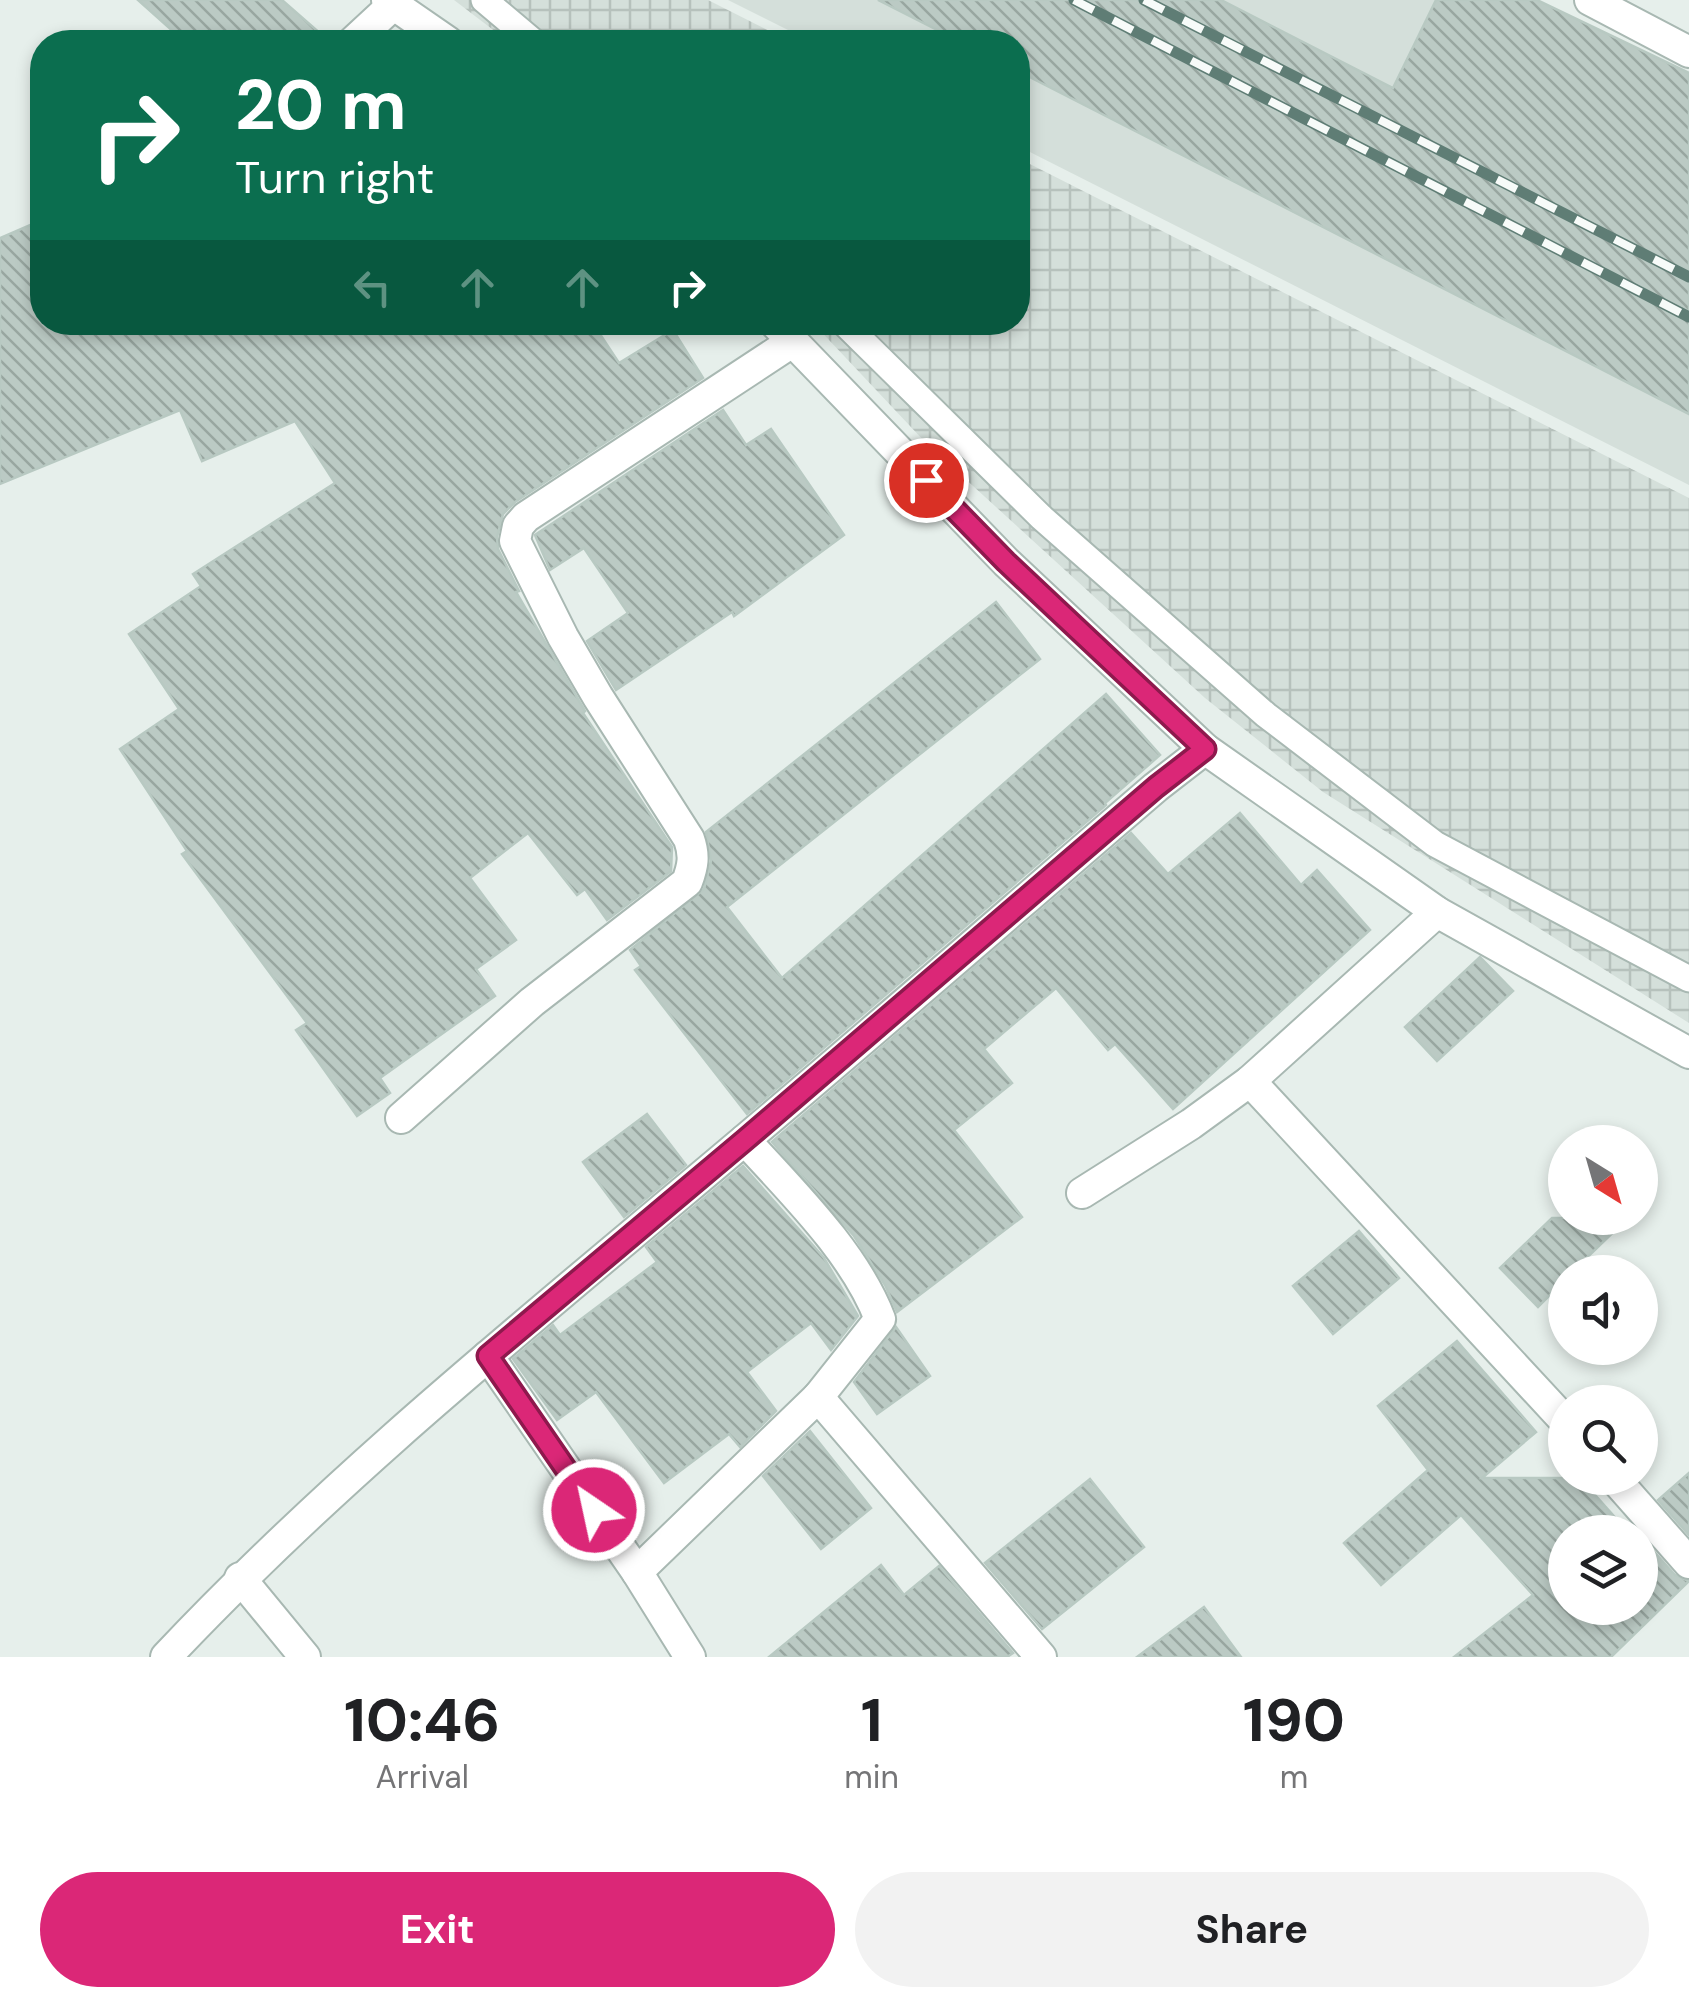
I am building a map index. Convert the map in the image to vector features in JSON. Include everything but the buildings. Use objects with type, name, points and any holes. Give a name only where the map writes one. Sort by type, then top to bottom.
[{"type":"street","points":[[1590,0],[1689,52]]},
{"type":"street","points":[[364,30],[391,2],[431,30]]},
{"type":"street","points":[[402,1118],[532,1002],[687,882],[694,853],[689,840],[563,637],[516,541],[518,526],[779,335]]},
{"type":"street","points":[[786,335],[1006,562],[1205,749],[1437,912],[1689,1053]]},
{"type":"street","points":[[166,1657],[240,1578],[488,1356],[1205,749]]},
{"type":"street","points":[[1082,1193],[1191,1124],[1250,1081],[1437,912]]},
{"type":"street","points":[[1250,1081],[1548,1403]]},
{"type":"street","points":[[636,1572],[818,1397],[880,1319],[868,1288],[745,1140]]},
{"type":"street","points":[[488,1356],[690,1657]]},
{"type":"street","points":[[818,1397],[1041,1657]]},
{"type":"street","points":[[1629,1495],[1689,1563]]},
{"type":"street","points":[[240,1578],[305,1657]]},
{"type":"lane","points":[[484,0],[520,30]]},
{"type":"lane","points":[[855,335],[1040,517],[1266,715],[1435,844],[1689,979]]},
{"type":"shaded area","points":[[454,0],[708,0],[767,30],[493,30]]},
{"type":"shaded area","points":[[728,0],[1528,0],[1689,82],[1689,485],[1030,152],[1030,30],[788,30]]},
{"type":"shaded area","points":[[1030,164],[1689,498],[1689,1023],[1323,792],[1205,698],[926,443],[824,335],[1030,335]]},
{"type":"railway","points":[[1074,0],[1689,317]]},
{"type":"railway","points":[[1144,0],[1689,277]]},
{"type":"route","points":[[594,1510],[488,1356],[1205,749],[1006,562],[926,480]]}]
